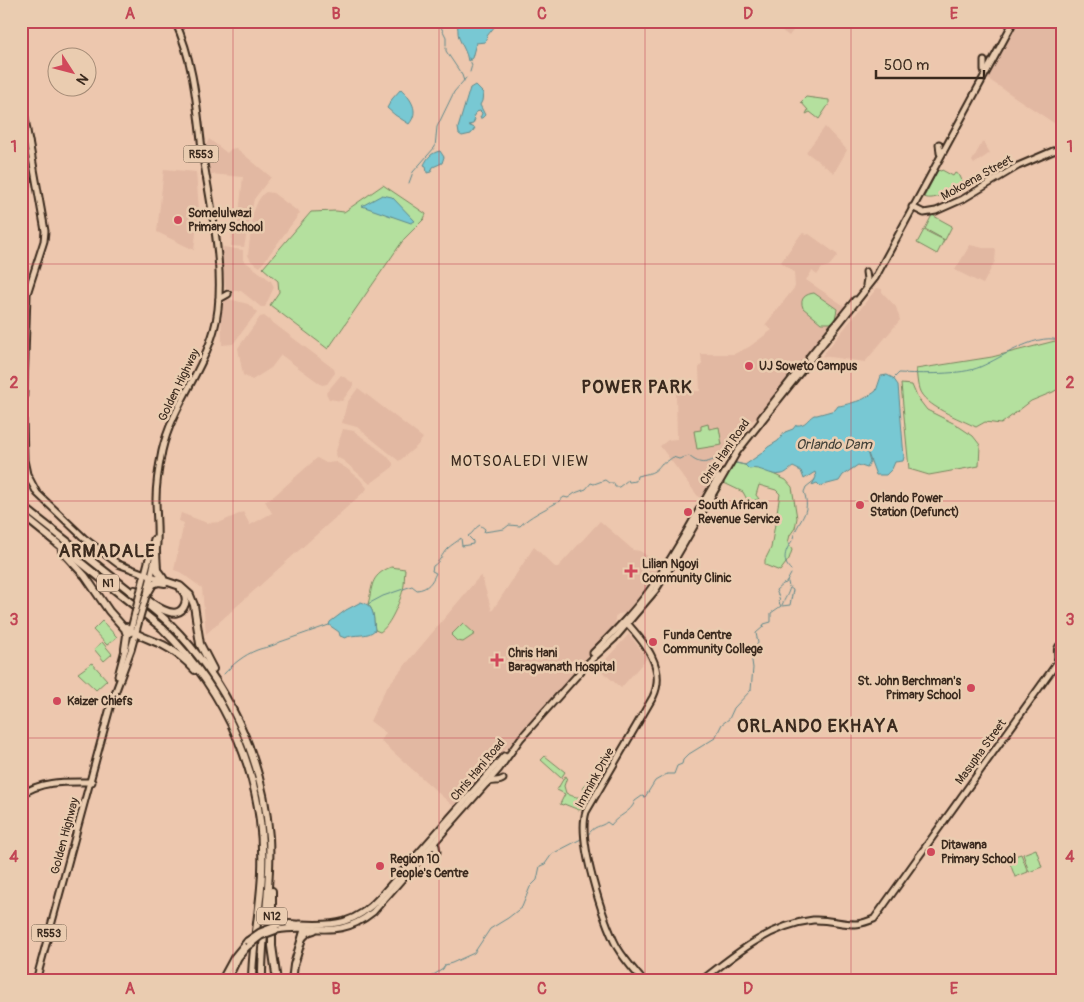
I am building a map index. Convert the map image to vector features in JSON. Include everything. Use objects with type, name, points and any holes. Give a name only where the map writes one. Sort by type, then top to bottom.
[{"type":"highway","name":"N1","points":[[21,505],[101,567],[178,633],[206,666],[252,754],[267,816],[270,850],[262,981]]},
{"type":"highway","points":[[21,515],[71,560],[126,630],[125,649]]},
{"type":"highway","name":"N1","points":[[21,515],[162,628],[190,658],[230,711],[251,775],[260,820],[262,861],[256,981]]},
{"type":"highway","points":[[101,567],[165,611],[178,612],[185,605],[185,594],[179,588],[168,583],[158,573],[156,552]]},
{"type":"highway","points":[[146,576],[182,587],[192,598],[200,644],[231,702],[230,711]]},
{"type":"highway","points":[[146,596],[154,583],[168,583]]},
{"type":"highway","points":[[116,619],[133,633],[166,647],[180,656],[214,692]]},
{"type":"highway","name":"N12","points":[[270,850],[272,870],[272,946],[277,981]]},
{"type":"highway","name":"N12","points":[[252,981],[259,903]]},
{"type":"highway","points":[[289,924],[302,925],[305,929],[294,965],[292,981]]},
{"type":"highway","points":[[303,937],[314,930]]},
{"type":"main road","name":"Golden Highway","points":[[113,696],[132,650],[135,613],[142,586],[156,552],[157,487],[164,441],[175,413],[209,347],[216,323],[219,299],[220,279],[194,82],[186,51],[174,21]]},
{"type":"main road","name":"Golden Highway","points":[[36,981],[91,782],[125,649],[140,617],[146,596],[146,576],[154,538],[154,486],[162,443],[170,419],[194,375],[205,348],[214,312],[216,284],[214,253],[190,74],[174,21]]},
{"type":"main road","name":"Chris Hani Road","points":[[277,928],[314,930],[339,928],[355,923],[367,916],[379,905],[429,846],[527,727],[625,623],[651,588],[674,552],[676,544],[733,458],[866,285],[879,265],[913,207],[984,70],[1012,21]]},
{"type":"main road","name":"Chris Hani Road","points":[[767,413],[870,285],[1012,21]]},
{"type":"main road","points":[[984,61],[984,70]]},
{"type":"main road","points":[[21,108],[26,120],[42,234],[25,293],[21,392]]},
{"type":"main road","points":[[940,153],[939,144],[947,140]]},
{"type":"main road","points":[[27,480],[24,460],[23,418],[27,294],[43,246],[45,231],[29,141]]},
{"type":"main road","name":"Mokoena Street","points":[[913,207],[927,213],[946,207],[963,199],[1014,168],[1051,152],[1063,150]]},
{"type":"main road","points":[[866,272],[868,279],[866,285]]},
{"type":"main road","points":[[219,299],[227,294],[220,291],[220,279]]},
{"type":"main road","points":[[21,450],[22,467],[27,480],[39,498],[86,541],[118,565],[146,576]]},
{"type":"main road","points":[[680,538],[688,542],[690,547],[684,547],[680,550]]},
{"type":"main road","name":"Chris Hani Road","points":[[440,832],[487,783],[519,740],[590,661],[621,631],[625,623],[632,619],[655,591],[680,550],[680,538]]},
{"type":"main road","points":[[621,631],[631,630],[630,624],[632,619]]},
{"type":"main road","name":"Immink Drive","points":[[584,840],[586,812],[653,696],[657,685],[658,673],[654,660],[625,623]]},
{"type":"main road","name":"Immink Drive","points":[[631,630],[652,661],[656,678],[653,692],[586,807],[581,822],[602,922],[616,950],[642,981]]},
{"type":"main road","points":[[1061,658],[1058,648],[1063,643]]},
{"type":"main road","name":"Masupha Street","points":[[701,981],[750,944],[774,931],[810,920],[830,920],[855,924],[874,919],[1061,658]]},
{"type":"main road","points":[[527,727],[534,720],[537,720]]},
{"type":"main road","points":[[487,783],[491,780],[500,781],[503,779]]},
{"type":"main road","points":[[71,782],[83,788],[85,800]]},
{"type":"main road","points":[[21,795],[30,789],[49,783],[91,782]]},
{"type":"main road","points":[[437,852],[435,846],[429,846],[432,832],[440,832],[441,841]]},
{"type":"main road","name":"Chris Hani Road","points":[[221,981],[234,957],[260,932],[289,924],[332,925],[356,917],[373,904],[429,846]]},
{"type":"main road","name":"Chris Hani Road","points":[[226,981],[247,944]]},
{"type":"shaded area","points":[[769,21],[800,21],[789,36]]},
{"type":"shaded area","points":[[1014,21],[1063,21],[1063,129],[985,77]]},
{"type":"shaded area","points":[[825,127],[847,150],[834,173],[806,152]]},
{"type":"shaded area","points":[[209,139],[227,153],[231,149],[236,148],[271,177],[254,199],[244,247],[231,246],[232,232],[237,232],[243,177],[211,174],[206,145]]},
{"type":"shaded area","points":[[983,141],[990,153],[974,164],[972,161]]},
{"type":"shaded area","name":"Somelulwazi Primary School","points":[[164,169],[196,172],[199,209],[194,250],[157,232]]},
{"type":"shaded area","points":[[266,192],[273,193],[300,213],[260,267],[251,261],[248,255],[253,213],[258,201]]},
{"type":"shaded area","name":"UJ Soweto Campus","points":[[804,233],[806,235],[809,234],[838,255],[829,266],[822,268],[817,275],[812,271],[806,280],[846,307],[757,418],[748,423],[746,422],[743,426],[747,430],[726,457],[700,499],[660,446],[668,440],[677,439],[676,392],[700,391],[699,368],[702,364],[701,354],[734,354],[749,347],[772,330],[765,325],[795,287],[794,272],[781,262],[801,234]]},
{"type":"shaded area","points":[[970,245],[995,248],[996,250],[995,261],[983,284],[955,270]]},
{"type":"shaded area","points":[[223,247],[243,250],[243,260],[271,281],[274,287],[265,307],[261,307],[241,291],[227,290],[222,255]]},
{"type":"shaded area","points":[[877,288],[882,289],[882,292],[896,307],[900,320],[865,362],[822,356]]},
{"type":"shaded area","points":[[226,299],[248,304],[257,312],[233,344],[222,345],[221,308]]},
{"type":"shaded area","points":[[264,316],[334,369],[335,373],[327,384],[322,385],[281,355],[271,368],[252,380],[243,375],[238,348],[260,317]]},
{"type":"shaded area","points":[[341,375],[353,383],[353,386],[342,401],[329,399],[326,393]]},
{"type":"shaded area","points":[[358,388],[423,438],[417,446],[399,461],[357,427],[342,423],[347,403]]},
{"type":"shaded area","points":[[343,429],[354,431],[386,455],[393,463],[393,467],[370,484],[344,461],[336,457],[335,454]]},
{"type":"shaded area","points":[[317,458],[326,463],[336,462],[346,468],[359,478],[367,488],[366,490],[206,634],[202,588],[180,572],[174,570],[184,523],[179,521],[181,513],[207,523],[221,522],[243,512],[250,525],[272,513],[265,501],[274,496]]},
{"type":"shaded area","name":"Chris Hani Baragwanath Hospital","points":[[600,521],[633,550],[640,551],[661,565],[661,568],[644,592],[625,613],[618,614],[615,617],[615,625],[513,741],[490,766],[486,764],[483,768],[485,771],[454,807],[381,741],[386,733],[370,721],[386,688],[479,577],[481,576],[482,578],[492,611],[534,547],[555,567],[558,567]]},
{"type":"shaded area","points":[[629,634],[647,658],[621,688],[598,668]]},
{"type":"green space","points":[[806,97],[829,100],[829,104],[819,119],[810,112],[806,114],[808,110],[801,102]]},
{"type":"green space","points":[[938,170],[953,176],[955,173],[960,176],[963,183],[939,196],[933,198],[924,197]]},
{"type":"green space","points":[[383,185],[426,214],[424,219],[404,239],[328,349],[270,305],[279,292],[278,281],[263,268],[311,212],[344,212]]},
{"type":"green space","points":[[932,215],[952,226],[945,240],[925,229]]},
{"type":"green space","points":[[924,230],[944,240],[937,254],[917,243]]},
{"type":"green space","points":[[814,293],[837,309],[835,319],[831,323],[821,323],[803,308],[802,302],[804,297]]},
{"type":"green space","points":[[1055,341],[1063,348],[1063,386],[1031,401],[1001,424],[985,422],[976,427],[935,406],[922,395],[919,389],[916,369],[992,357]]},
{"type":"green space","points":[[901,384],[912,385],[917,397],[927,410],[955,424],[973,436],[980,445],[979,466],[929,475],[909,469]]},
{"type":"green space","points":[[708,424],[709,429],[719,427],[722,445],[697,449],[694,431],[701,430],[701,426]]},
{"type":"green space","points":[[735,463],[762,469],[786,480],[792,487],[797,518],[795,528],[790,535],[788,543],[792,550],[789,559],[780,571],[765,565],[765,560],[771,548],[780,494],[776,490],[759,485],[756,495],[759,499],[752,501],[750,505],[743,492],[724,483],[717,495],[714,494],[729,465]]},
{"type":"green space","points":[[391,567],[405,569],[404,587],[394,613],[380,632],[375,630],[373,613],[368,604],[375,578]]},
{"type":"green space","points":[[102,621],[117,637],[107,645],[93,630]]},
{"type":"green space","points":[[463,623],[475,634],[463,642],[457,641],[451,635]]},
{"type":"green space","points":[[102,642],[112,654],[104,661],[94,649]]},
{"type":"green space","points":[[92,663],[107,680],[96,690],[78,673]]},
{"type":"green space","points":[[545,756],[565,772],[561,778],[541,760]]},
{"type":"green space","points":[[565,776],[567,777],[564,786],[566,793],[571,796],[588,795],[583,788],[586,783],[594,788],[582,809],[579,810],[560,804],[565,794],[557,790]]},
{"type":"green space","points":[[1036,849],[1042,867],[1029,872],[1023,854]]},
{"type":"green space","points":[[1021,854],[1028,872],[1015,877],[1008,858]]},
{"type":"water","points":[[456,21],[499,21],[487,36],[485,42],[476,43],[472,58],[468,61],[459,38]]},
{"type":"water","points":[[475,85],[483,93],[480,105],[485,115],[480,118],[482,113],[480,111],[476,112],[473,117],[475,119],[473,124],[468,125],[475,128],[471,134],[462,136],[459,134],[458,128],[470,88]]},
{"type":"water","points":[[401,89],[413,105],[414,114],[409,124],[387,108]]},
{"type":"water","points":[[440,151],[444,157],[442,163],[433,167],[431,172],[427,173],[426,166],[424,165],[432,154]]},
{"type":"water","points":[[382,195],[392,197],[415,221],[411,223],[362,206]]},
{"type":"water","name":"Orlando Dam","points":[[887,375],[893,378],[898,385],[904,457],[903,461],[895,462],[892,469],[886,475],[876,475],[866,448],[870,462],[867,468],[858,465],[843,475],[839,481],[820,486],[817,483],[812,485],[816,477],[815,472],[804,479],[801,471],[793,467],[785,473],[778,475],[758,469],[749,469],[745,465],[778,441],[785,432],[793,429],[796,425],[804,423],[814,415],[835,410],[838,406],[871,395],[876,391],[881,376]]},
{"type":"water","points":[[361,602],[371,609],[375,630],[364,635],[345,638],[340,636],[339,632],[329,625],[330,622]]},
{"type":"waterway","points":[[438,21],[446,37],[446,45]]},
{"type":"waterway","points":[[446,48],[464,81]]},
{"type":"waterway","points":[[469,58],[472,65],[470,72]]},
{"type":"waterway","points":[[409,183],[413,172],[435,147],[437,127],[454,92],[466,78]]},
{"type":"waterway","points":[[893,379],[899,373],[918,374],[972,370],[1032,342],[1043,339],[1054,339],[1063,342]]},
{"type":"waterway","points":[[558,502],[564,497],[568,498],[586,489],[591,483],[594,484],[605,480],[609,483],[614,483],[615,487],[619,487],[628,480],[629,482],[636,481],[637,476],[654,471],[662,463],[673,457],[679,459],[689,456],[704,463],[716,459],[725,460]]},
{"type":"waterway","points":[[733,462],[745,465]]},
{"type":"waterway","points":[[793,538],[805,511],[806,500],[804,492],[806,487],[815,480]]},
{"type":"waterway","points":[[368,604],[383,596],[412,586],[417,590],[427,587],[436,573],[432,571],[433,566],[445,551],[461,538],[462,546],[473,544],[473,541],[468,536],[480,525],[485,529],[484,532],[504,529],[509,525],[520,526],[556,503]]},
{"type":"waterway","points":[[791,570],[786,563],[785,556],[787,548],[792,541]]},
{"type":"waterway","points":[[587,836],[595,828],[607,822],[611,825],[631,808],[635,801],[642,796],[645,797],[655,781],[667,774],[674,774],[677,766],[682,764],[689,754],[715,738],[722,724],[729,719],[734,708],[751,690],[753,668],[751,654],[758,643],[756,633],[764,624],[771,622],[771,613],[781,606],[776,590],[786,583],[791,574]]},
{"type":"waterway","points":[[782,606],[790,605],[793,590],[789,587],[788,582]]},
{"type":"waterway","points":[[782,605],[790,587]]},
{"type":"waterway","points":[[224,674],[239,660],[252,652],[329,625]]},
{"type":"waterway","points":[[424,981],[443,969],[445,965],[474,953],[490,929],[522,907],[530,887],[537,880],[540,866],[545,864],[552,854],[583,838]]},
{"type":"place","name":"Somelulwazi Primary School","points":[[178,220]]},
{"type":"place","name":"UJ Soweto Campus","points":[[749,366]]},
{"type":"place","name":"Orlando Power Station (Defunct)","points":[[860,505]]},
{"type":"place","name":"South African Revenue Service","points":[[688,512]]},
{"type":"place","name":"Lilian Ngoyi Community Clinic","points":[[631,571]]},
{"type":"place","name":"Funda Centre Community College","points":[[653,642]]},
{"type":"place","name":"Chris Hani Baragwanath Hospital","points":[[497,660]]},
{"type":"place","name":"St. John Berchman's Primary School","points":[[971,688]]},
{"type":"place","name":"Kaizer Chiefs","points":[[57,701]]},
{"type":"place","name":"Ditawana Primary School","points":[[931,852]]},
{"type":"place","name":"Region 10 People's Centre","points":[[380,866]]},
{"type":"district","name":"POWER PARK","points":[[637,387]]},
{"type":"district","name":"MOTSOALEDI VIEW","points":[[520,461]]},
{"type":"district","name":"ARMADALE","points":[[107,551]]},
{"type":"district","name":"ORLANDO EKHAYA","points":[[818,726]]}]
